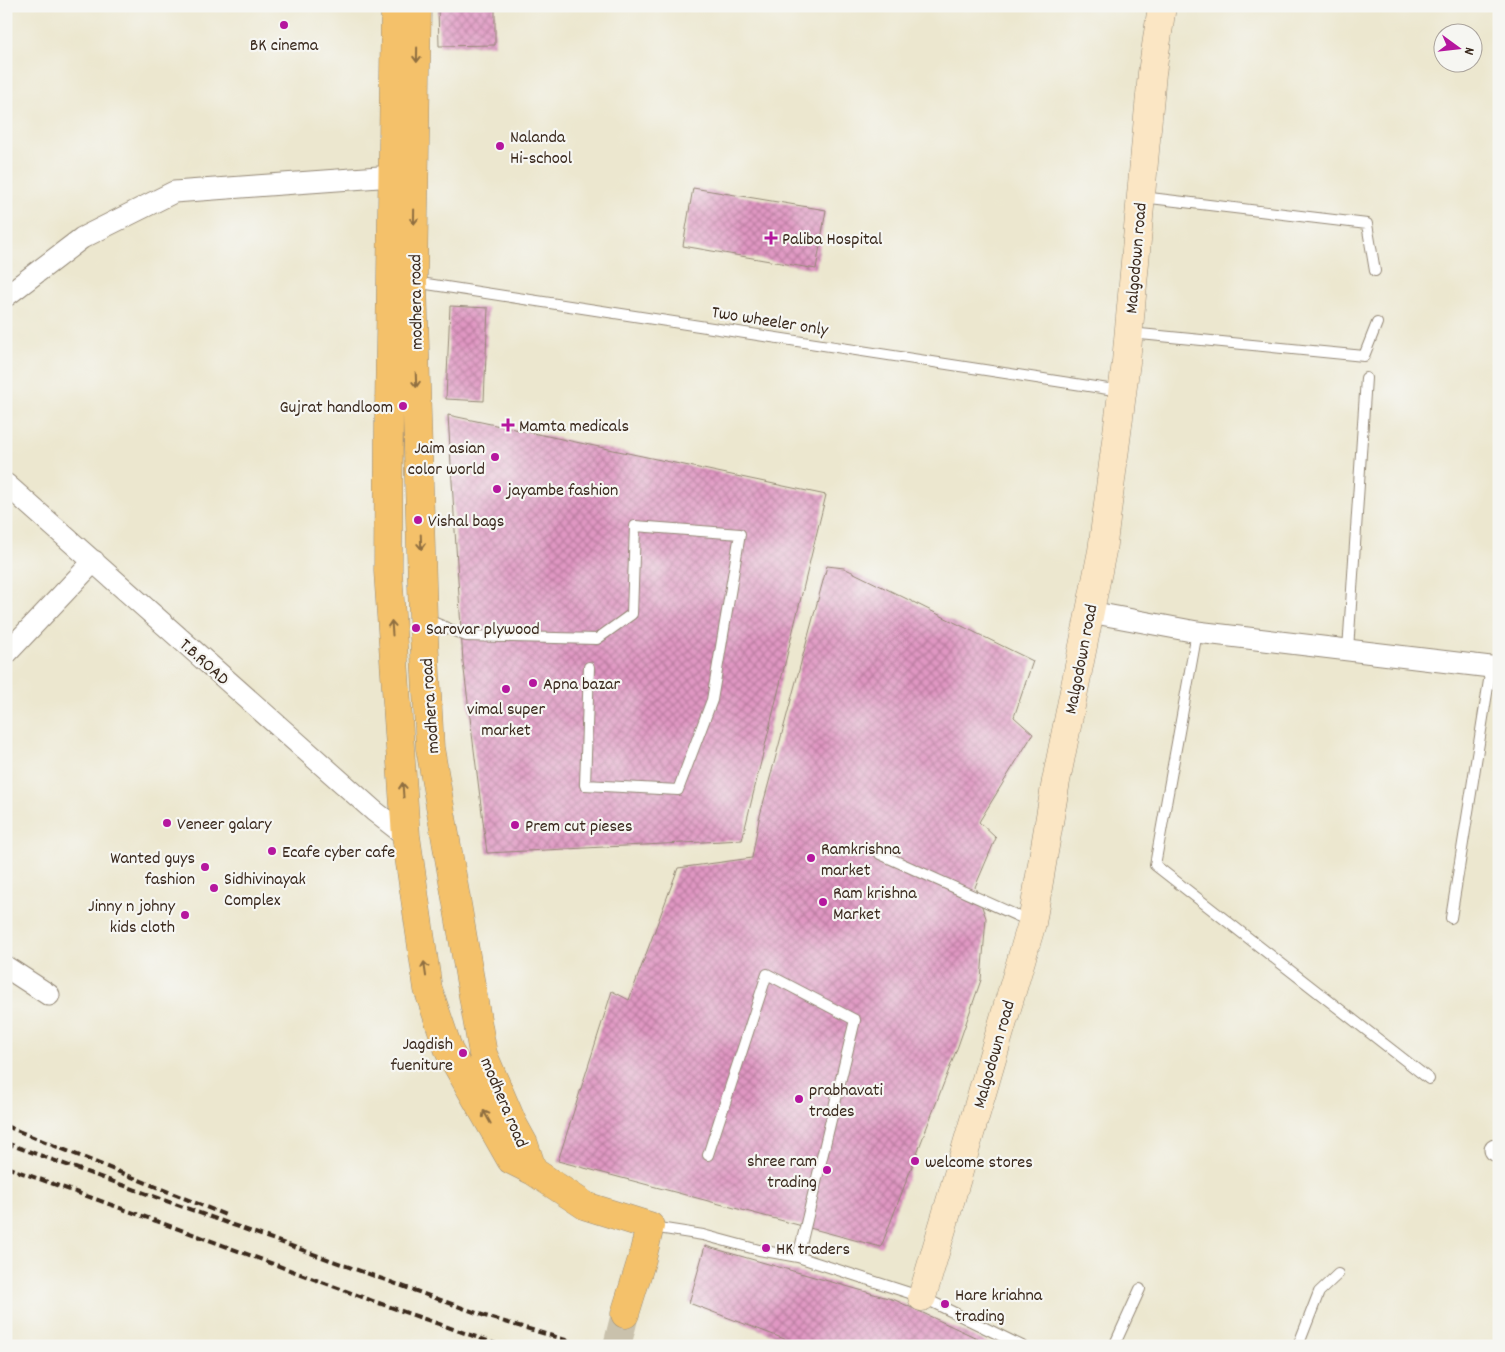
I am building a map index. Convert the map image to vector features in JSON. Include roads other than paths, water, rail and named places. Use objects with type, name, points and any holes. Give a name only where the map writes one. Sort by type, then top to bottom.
[{"type":"main road","points":[[395,6],[388,571],[406,836],[428,989],[449,1051],[511,1160],[532,1170]]},
{"type":"main road","name":"modhera road","points":[[417,6],[413,282],[423,618],[430,748],[483,1054],[513,1124],[524,1144],[532,1170],[586,1206],[650,1226]]},
{"type":"main road","points":[[625,1314],[650,1226]]},
{"type":"street","name":"Malgodown road","points":[[922,1297],[1032,922],[1056,781],[1102,551],[1129,332],[1152,73],[1162,6]]},
{"type":"street","points":[[6,296],[82,238],[174,192],[393,176]]},
{"type":"street","name":"T.B.ROAD","points":[[6,484],[374,811],[406,836]]},
{"type":"street","points":[[6,654],[94,561]]},
{"type":"street","points":[[1090,612],[1197,632],[1495,668]]},
{"type":"street","points":[[6,967],[49,995]]},
{"type":"lane","points":[[1141,197],[1367,224],[1375,271]]},
{"type":"lane","name":"Two wheeler only","points":[[413,282],[1122,392]]},
{"type":"lane","points":[[1129,332],[1364,356],[1376,323]]},
{"type":"lane","points":[[1348,650],[1366,378]]},
{"type":"lane","points":[[423,618],[466,636],[597,639],[632,614],[635,526],[740,534],[712,700],[678,790],[585,785],[589,668]]},
{"type":"lane","points":[[1197,632],[1155,865],[1429,1079]]},
{"type":"lane","points":[[1451,918],[1495,668]]},
{"type":"lane","points":[[880,854],[1032,922]]},
{"type":"lane","points":[[708,1155],[768,974],[855,1020],[798,1257]]},
{"type":"lane","points":[[650,1226],[703,1235],[759,1250],[798,1257],[922,1297],[1022,1346]]},
{"type":"lane","points":[[1298,1346],[1319,1292],[1338,1274]]},
{"type":"lane","points":[[1114,1346],[1140,1288]]},
{"type":"tunnel","points":[[617,1346],[625,1314]]},
{"type":"railway","points":[[6,1126],[228,1216]]},
{"type":"railway","points":[[6,1143],[485,1316],[586,1346]]},
{"type":"railway","points":[[6,1167],[502,1346]]},
{"type":"place","name":"BK cinema","points":[[284,25]]},
{"type":"place","name":"Nalanda Hi-school","points":[[500,146]]},
{"type":"place","name":"Paliba Hospital","points":[[771,238]]},
{"type":"place","name":"Gujrat handloom","points":[[403,406]]},
{"type":"place","name":"Mamta medicals","points":[[508,425]]},
{"type":"place","name":"Jaim asian color world","points":[[495,457]]},
{"type":"place","name":"jayambe fashion","points":[[497,489]]},
{"type":"place","name":"Vishal bags","points":[[418,520]]},
{"type":"place","name":"Sarovar plywood","points":[[416,628]]},
{"type":"place","name":"Apna bazar","points":[[533,683]]},
{"type":"place","name":"vimal super market","points":[[506,689]]},
{"type":"place","name":"Veneer galary","points":[[167,823]]},
{"type":"place","name":"Prem cut pieses","points":[[515,825]]},
{"type":"place","name":"Ecafe cyber cafe","points":[[272,851]]},
{"type":"place","name":"Ramkrishna market","points":[[811,858]]},
{"type":"place","name":"Wanted guys fashion","points":[[205,867]]},
{"type":"place","name":"Sidhivinayak Complex","points":[[214,888]]},
{"type":"place","name":"Ram krishna Market","points":[[823,902]]},
{"type":"place","name":"Jinny n johny kids cloth","points":[[185,915]]},
{"type":"place","name":"Jagdish fueniture","points":[[463,1053]]},
{"type":"place","name":"prabhavati trades","points":[[799,1099]]},
{"type":"place","name":"welcome stores","points":[[915,1161]]},
{"type":"place","name":"shree ram trading","points":[[827,1170]]},
{"type":"place","name":"HK traders","points":[[766,1248]]},
{"type":"place","name":"Hare kriahna trading","points":[[945,1304]]}]
